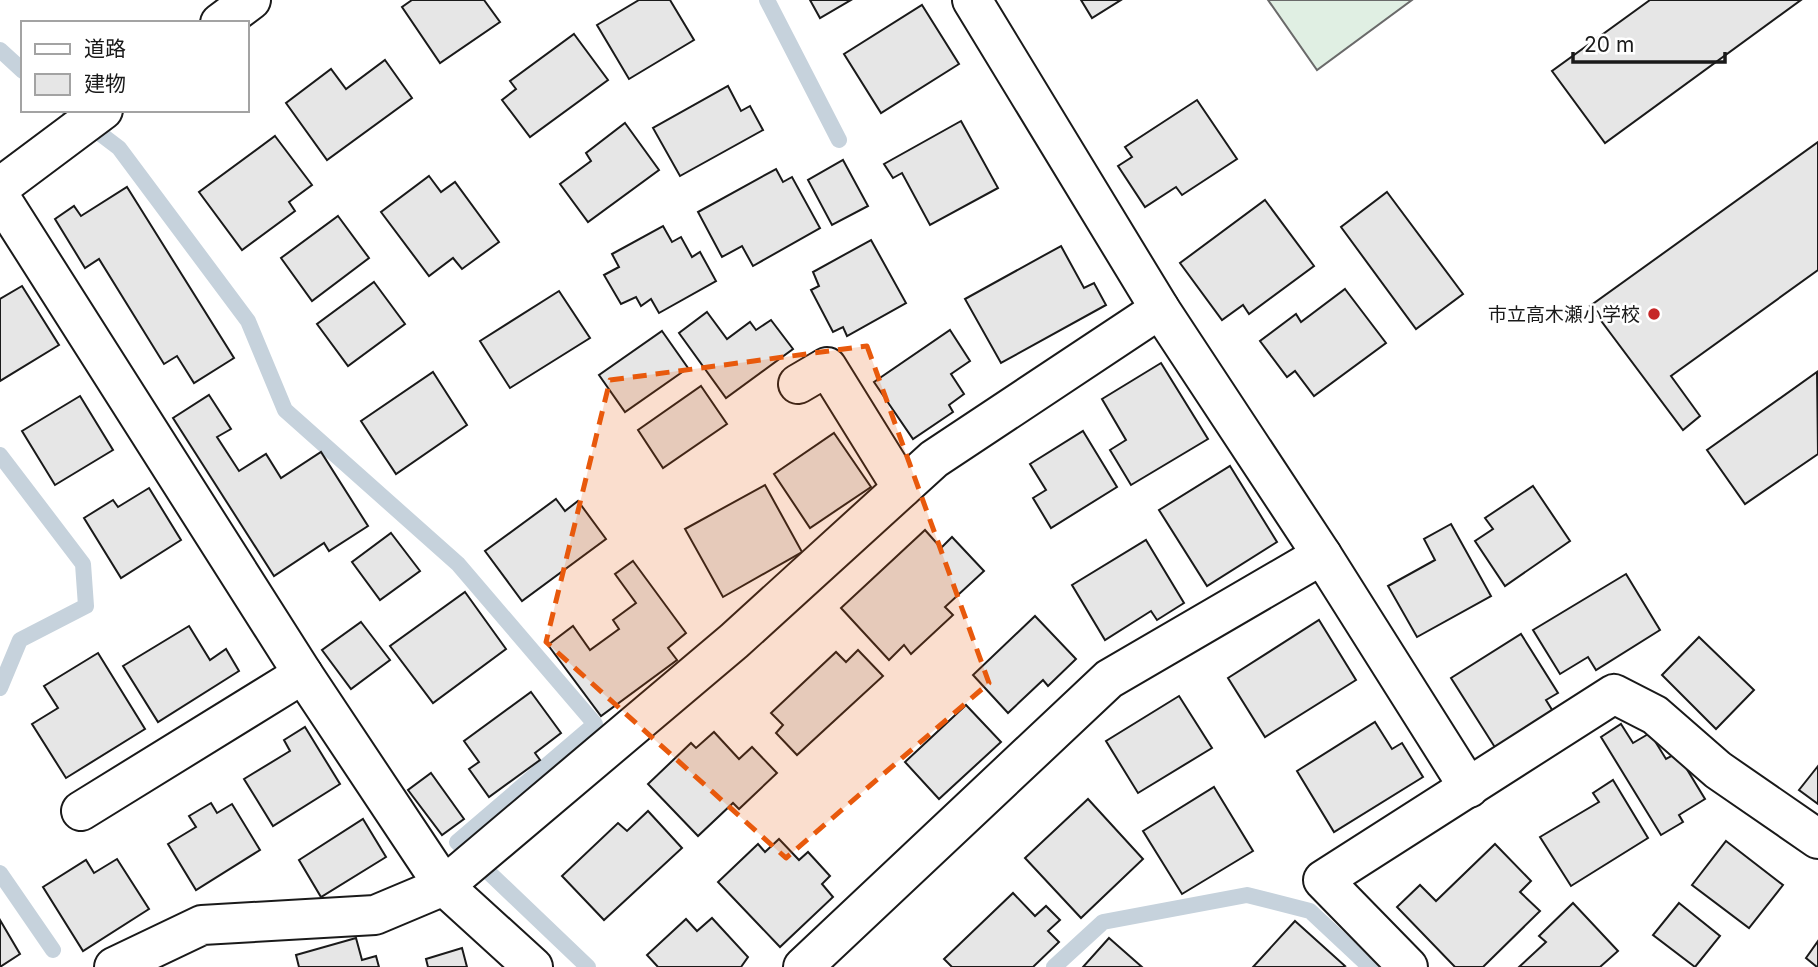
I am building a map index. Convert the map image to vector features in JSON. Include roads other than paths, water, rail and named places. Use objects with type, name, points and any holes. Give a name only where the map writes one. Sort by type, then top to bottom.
[{"type":"street","points":[[198,0],[209,21]]},
{"type":"street","points":[[223,21],[251,0]]},
{"type":"street","points":[[972,0],[1160,309],[1322,555],[1469,788]]},
{"type":"street","points":[[0,187],[92,119]]},
{"type":"street","points":[[0,197],[303,674],[464,869],[533,967]]},
{"type":"street","points":[[114,967],[202,925],[375,915],[464,869],[734,641],[934,459],[1160,309]]},
{"type":"street","points":[[798,384],[827,367],[902,488]]},
{"type":"street","points":[[803,967],[1109,679],[1322,555]]},
{"type":"street","points":[[80,811],[303,674]]},
{"type":"street","points":[[1393,962],[1323,880],[1614,694],[1655,715],[1718,770],[1818,839]]},
{"type":"waterway","points":[[767,0],[839,140]]},
{"type":"waterway","points":[[0,50],[21,69]]},
{"type":"waterway","points":[[72,112],[119,148],[248,321],[285,410],[458,564],[595,724],[457,842],[588,967]]},
{"type":"waterway","points":[[0,455],[83,564],[86,606],[20,640],[0,688]]},
{"type":"waterway","points":[[0,873],[53,950]]},
{"type":"waterway","points":[[1054,967],[1103,922],[1247,895],[1310,911],[1370,967]]},
{"type":"place","name":"市立高木瀬小学校","points":[[1654,314]]}]
